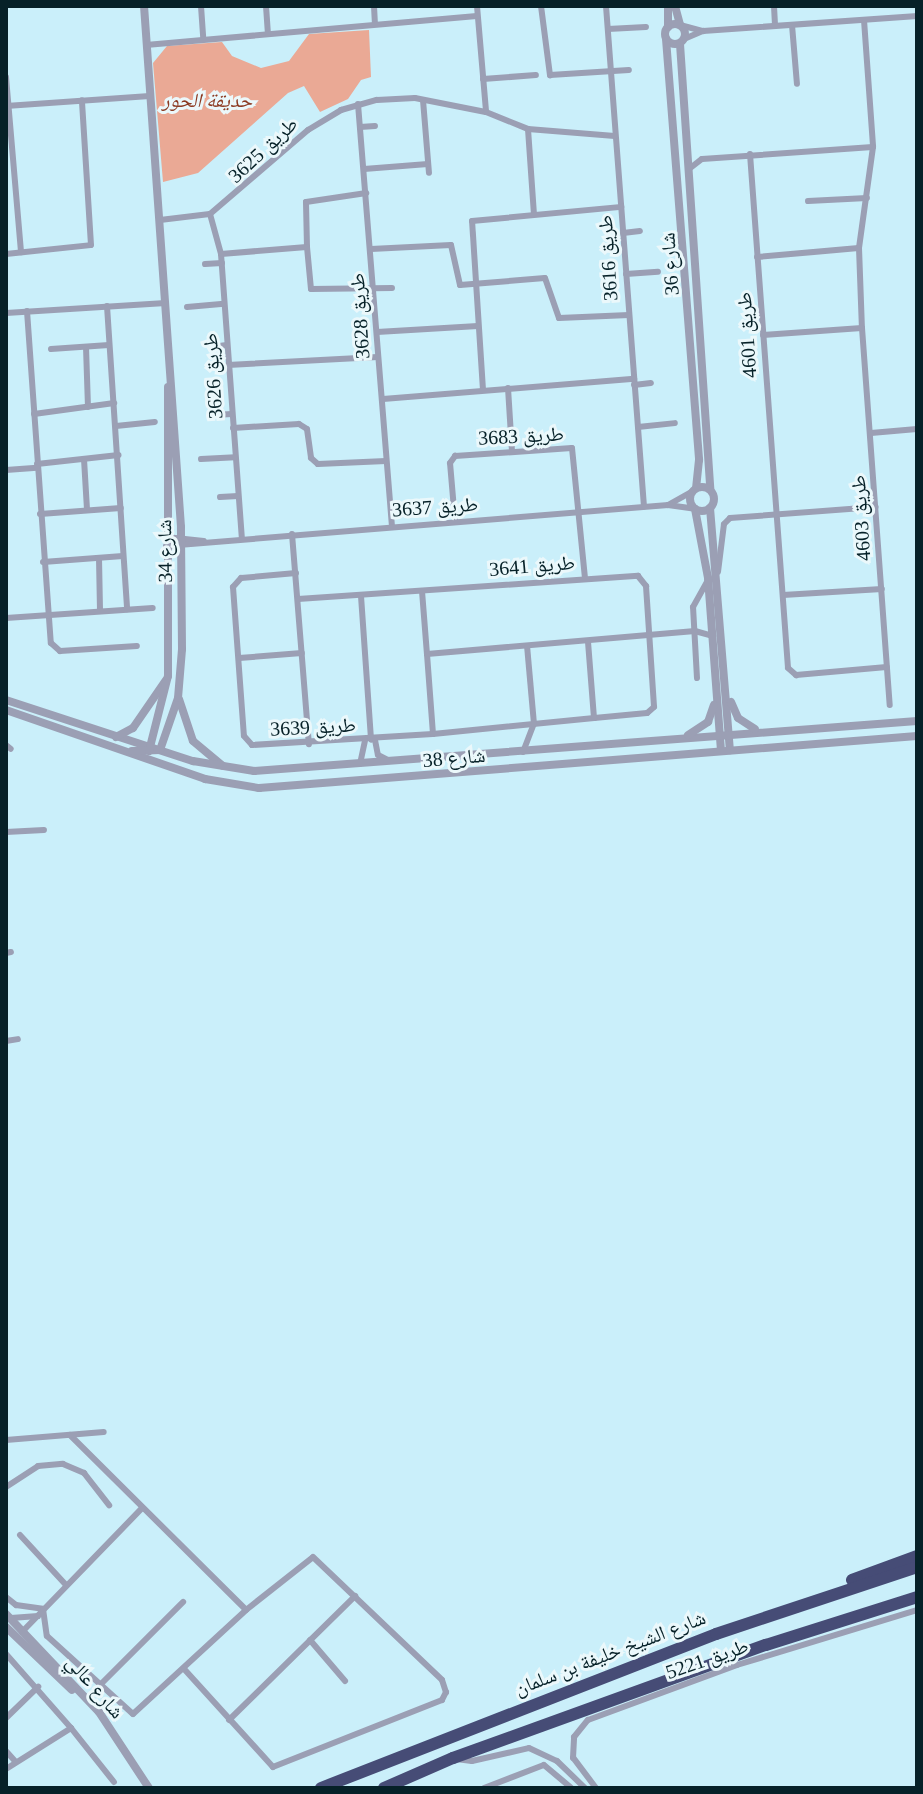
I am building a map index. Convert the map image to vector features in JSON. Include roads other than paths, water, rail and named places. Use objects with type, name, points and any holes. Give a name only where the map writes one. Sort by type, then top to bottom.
[{"type":"highway","points":[[716,1634],[917,1556]]},
{"type":"highway","name":"شارع الشيخ خليفة بن سلمان","points":[[321,1788],[716,1634],[917,1567]]},
{"type":"highway","points":[[384,1788],[453,1758],[790,1636],[917,1597]]},
{"type":"street","name":"شارع 34","points":[[144,6],[170,338],[181,542],[178,698],[160,750]]},
{"type":"street","points":[[201,6],[203,38]]},
{"type":"street","points":[[266,6],[268,32]]},
{"type":"street","points":[[374,6],[375,24]]},
{"type":"street","points":[[477,6],[486,112]]},
{"type":"street","points":[[541,6],[547,72],[629,70]]},
{"type":"street","name":"طريق 3616","points":[[606,6],[644,507]]},
{"type":"street","points":[[668,6],[668,27],[680,25],[703,31],[917,16]]},
{"type":"street","points":[[675,6],[680,25]]},
{"type":"street","points":[[774,6],[775,26]]},
{"type":"street","points":[[146,45],[477,16]]},
{"type":"street","name":"طريق 4603","points":[[864,20],[873,147],[859,248],[862,328],[890,705]]},
{"type":"street","name":"شارع 36","points":[[680,25],[710,489],[714,501],[710,508]]},
{"type":"street","points":[[792,25],[797,84]]},
{"type":"street","points":[[608,29],[646,27]]},
{"type":"street","name":"شارع 36","points":[[668,27],[666,39],[699,460],[694,489],[695,509]]},
{"type":"street","points":[[666,39],[682,42],[703,31]]},
{"type":"street","points":[[483,79],[536,75]]},
{"type":"street","points":[[6,77],[21,252]]},
{"type":"street","points":[[9,106],[150,96]]},
{"type":"street","points":[[6,254],[91,245],[82,100]]},
{"type":"street","points":[[423,100],[429,173]]},
{"type":"street","name":"طريق 3625","points":[[210,214],[308,130],[358,104],[423,100],[486,112],[528,129],[615,136]]},
{"type":"street","name":"طريق 3628","points":[[358,104],[392,526]]},
{"type":"street","points":[[360,127],[375,126]]},
{"type":"street","points":[[528,129],[534,214]]},
{"type":"street","points":[[688,171],[702,159],[873,147]]},
{"type":"street","points":[[686,149],[702,159]]},
{"type":"street","name":"طريق 4601","points":[[750,154],[783,595],[792,673],[887,667]]},
{"type":"street","points":[[364,169],[428,164]]},
{"type":"street","points":[[366,193],[306,202],[311,289],[392,288]]},
{"type":"street","points":[[6,195],[18,194]]},
{"type":"street","points":[[808,201],[867,198]]},
{"type":"street","points":[[483,390],[472,221],[621,207]]},
{"type":"street","points":[[160,220],[210,214]]},
{"type":"street","name":"طريق 3626","points":[[210,214],[222,263],[242,537]]},
{"type":"street","points":[[623,233],[640,231]]},
{"type":"street","points":[[371,249],[451,245],[458,284],[545,278],[559,318],[629,315]]},
{"type":"street","points":[[221,254],[307,247]]},
{"type":"street","points":[[757,257],[859,248]]},
{"type":"street","points":[[205,264],[222,263]]},
{"type":"street","points":[[626,274],[658,272]]},
{"type":"street","points":[[6,313],[167,303]]},
{"type":"street","points":[[187,307],[224,304]]},
{"type":"street","points":[[107,306],[127,609]]},
{"type":"street","points":[[27,311],[43,562],[54,649],[137,646]]},
{"type":"street","points":[[377,332],[478,326]]},
{"type":"street","points":[[763,335],[862,328]]},
{"type":"street","name":"شارع 34","points":[[149,750],[168,676],[166,542],[170,338]]},
{"type":"street","points":[[51,349],[109,345]]},
{"type":"street","points":[[211,347],[227,345]]},
{"type":"street","points":[[86,347],[88,407]]},
{"type":"street","points":[[228,365],[378,357]]},
{"type":"street","points":[[383,399],[508,388],[651,383]]},
{"type":"street","points":[[508,388],[512,451]]},
{"type":"street","points":[[34,414],[114,403]]},
{"type":"street","points":[[214,415],[232,414]]},
{"type":"street","points":[[116,426],[155,422]]},
{"type":"street","points":[[638,427],[675,423]]},
{"type":"street","points":[[233,428],[304,425],[311,458],[318,464],[386,461]]},
{"type":"street","points":[[871,433],[917,429]]},
{"type":"street","name":"طريق 3683","points":[[455,521],[451,459],[512,451],[572,448],[581,513],[585,578]]},
{"type":"street","points":[[6,470],[119,455]]},
{"type":"street","points":[[201,459],[235,457]]},
{"type":"street","points":[[84,459],[87,510]]},
{"type":"street","points":[[694,489],[710,489]]},
{"type":"street","name":"طريق 3637","points":[[668,505],[694,489]]},
{"type":"street","points":[[220,497],[238,496]]},
{"type":"street","name":"طريق 3637","points":[[166,542],[668,505],[695,509]]},
{"type":"street","points":[[717,573],[725,521],[876,507]]},
{"type":"street","points":[[40,514],[121,508]]},
{"type":"street","points":[[726,751],[719,735],[722,693],[717,573],[710,508],[695,509],[708,578],[713,636],[722,693],[729,734],[726,751]]},
{"type":"street","points":[[292,534],[309,744]]},
{"type":"street","points":[[43,562],[123,556]]},
{"type":"street","points":[[99,558],[100,610]]},
{"type":"street","name":"طريق 3639","points":[[296,573],[244,577],[234,584],[246,740],[256,746],[370,740],[361,596]]},
{"type":"street","name":"طريق 3641","points":[[298,599],[585,578],[642,578],[655,704],[647,713],[594,718]]},
{"type":"street","points":[[697,678],[693,603],[708,578]]},
{"type":"street","points":[[783,595],[882,589]]},
{"type":"street","points":[[422,591],[433,734]]},
{"type":"street","points":[[6,618],[153,608]]},
{"type":"street","points":[[427,654],[695,631],[713,636]]},
{"type":"street","points":[[370,740],[594,718],[588,642]]},
{"type":"street","points":[[523,752],[534,724],[527,646]]},
{"type":"street","points":[[239,658],[302,653]]},
{"type":"street","points":[[114,737],[133,728],[168,676]]},
{"type":"street","points":[[722,693],[738,718],[764,731]]},
{"type":"street","points":[[679,739],[708,722],[722,693]]},
{"type":"street","points":[[178,698],[193,741],[226,768]]},
{"type":"street","points":[[6,700],[149,750],[157,764]]},
{"type":"street","name":"شارع 38","points":[[6,710],[157,764],[232,785],[274,788],[917,736]]},
{"type":"street","name":"شارع 38","points":[[160,750],[226,768],[282,771],[917,721]]},
{"type":"street","points":[[370,740],[378,755],[395,763]]},
{"type":"street","points":[[359,766],[370,740]]},
{"type":"street","points":[[89,742],[160,750]]},
{"type":"street","points":[[6,832],[44,830]]},
{"type":"street","points":[[6,1041],[18,1039]]},
{"type":"street","points":[[6,1440],[104,1432]]},
{"type":"street","points":[[70,1435],[141,1509],[246,1610]]},
{"type":"street","points":[[6,1487],[38,1466],[63,1464],[84,1473],[109,1505]]},
{"type":"street","points":[[9,1623],[24,1632],[65,1584],[141,1509]]},
{"type":"street","points":[[20,1535],[65,1584]]},
{"type":"street","points":[[43,1609],[47,1636],[127,1713],[139,1711],[246,1610],[307,1559],[319,1560],[442,1680],[442,1700],[279,1767],[267,1765],[184,1669]]},
{"type":"street","points":[[229,1720],[355,1596]]},
{"type":"street","points":[[6,1597],[16,1605],[43,1609]]},
{"type":"street","points":[[99,1686],[183,1602]]},
{"type":"street","name":"طريق 5221","points":[[596,1788],[573,1758],[574,1737],[588,1720],[737,1665],[917,1610]]},
{"type":"street","points":[[9,1623],[38,1616]]},
{"type":"street","name":"شارع عالي","points":[[9,1623],[24,1632],[99,1712],[147,1788]]},
{"type":"street","name":"شارع عالي","points":[[9,1623],[94,1714],[147,1788]]},
{"type":"street","points":[[310,1640],[345,1681]]},
{"type":"street","points":[[6,1654],[38,1687],[114,1782]]},
{"type":"street","points":[[6,1718],[38,1687]]},
{"type":"street","points":[[6,1769],[71,1728]]},
{"type":"street","points":[[453,1758],[472,1761],[529,1748],[557,1761],[585,1788]]},
{"type":"street","points":[[6,1751],[15,1761]]},
{"type":"street","points":[[484,1788],[544,1765],[571,1788]]},
{"type":"street","points":[[500,1782],[507,1788]]},
{"type":"park label","name":"حديقة الحور","points":[[207,100]]}]
